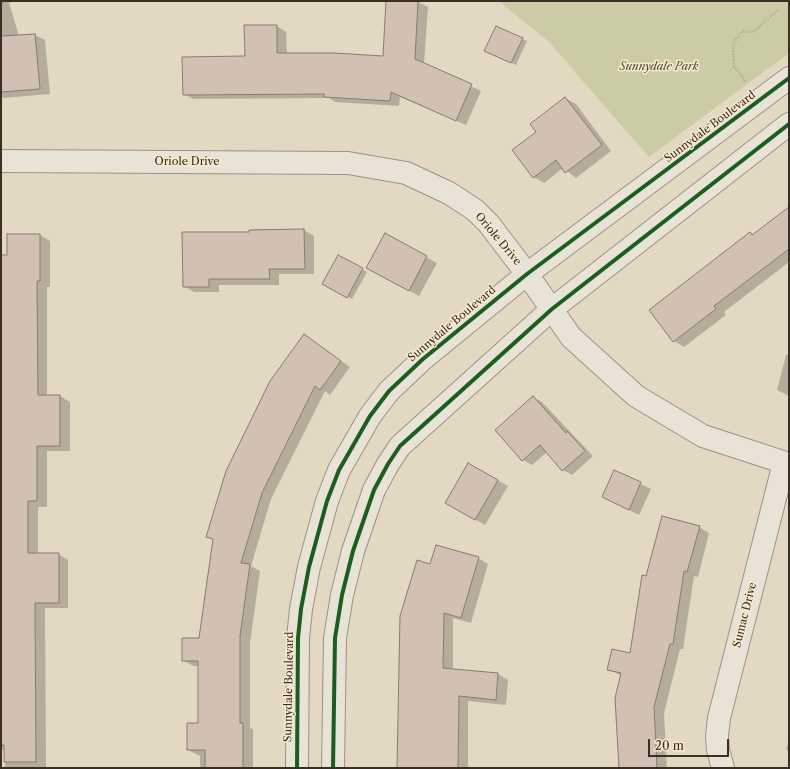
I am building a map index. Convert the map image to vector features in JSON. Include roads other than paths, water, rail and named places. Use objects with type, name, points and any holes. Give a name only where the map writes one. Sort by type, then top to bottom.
[{"type":"street","name":"Sunnydale Boulevard","points":[[297,768],[298,638],[301,609],[318,530],[339,470],[370,416],[389,391],[423,359],[527,274],[759,102],[789,78]]},
{"type":"street","points":[[333,768],[333,688],[335,638],[338,617],[353,551],[374,490],[400,446],[552,309],[789,124]]},
{"type":"street","name":"Oriole Drive","points":[[1,161],[348,163],[391,169],[406,173],[430,183],[474,210],[489,224],[527,274],[571,337],[636,396],[703,436],[787,463]]},
{"type":"street","name":"Sumac Drive","points":[[723,768],[718,750],[717,736],[720,718],[787,463]]},
{"type":"park label","name":"Sunnydale Park","points":[[659,67]]}]
